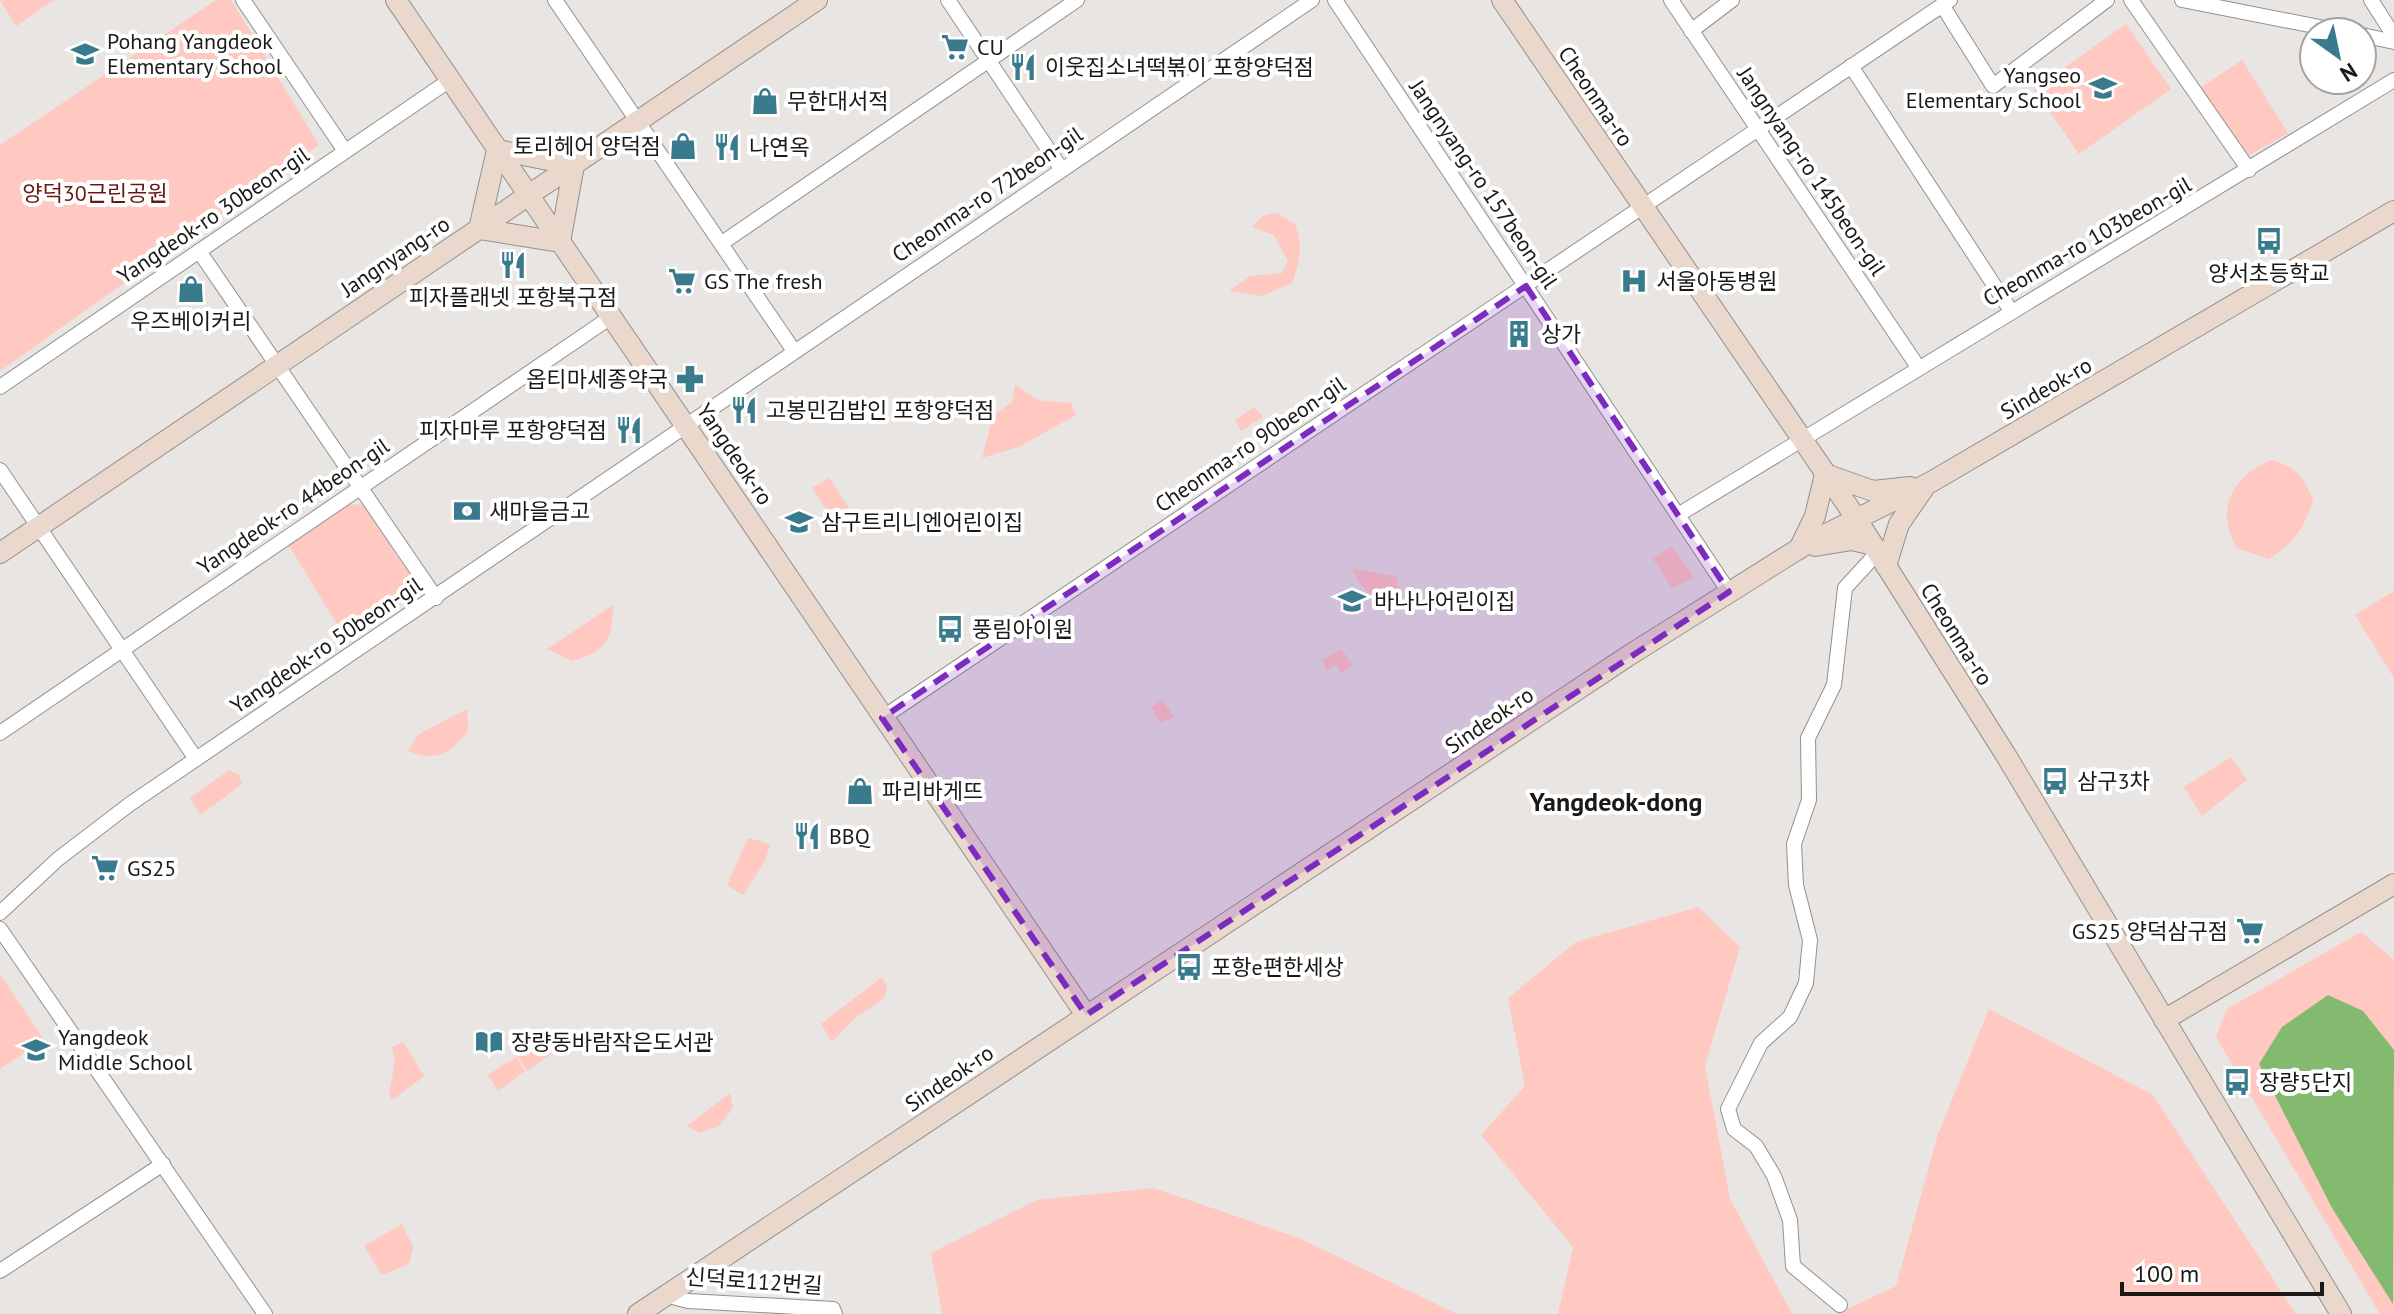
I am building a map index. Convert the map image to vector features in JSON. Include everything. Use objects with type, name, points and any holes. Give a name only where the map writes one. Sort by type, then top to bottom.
[{"type":"street","points":[[243,0],[345,151]]},
{"type":"street","name":"Yangdeok-ro","points":[[396,0],[1086,1015]]},
{"type":"street","name":"Jangnyang-ro","points":[[0,553],[817,0]]},
{"type":"street","points":[[948,0],[1062,170]]},
{"type":"street","points":[[722,243],[1077,0]]},
{"type":"street","name":"Cheonma-ro 72beon-gil","points":[[686,424],[1312,0]]},
{"type":"street","name":"Jangnyang-ro 157beon-gil","points":[[1335,0],[1729,592]]},
{"type":"street","name":"Cheonma-ro","points":[[1502,0],[1856,518],[2007,757],[2341,1314]]},
{"type":"street","name":"Jangnyang-ro 145beon-gil","points":[[1671,0],[1918,367]]},
{"type":"street","points":[[1691,31],[1732,0]]},
{"type":"street","points":[[1946,3],[1993,86],[2107,0]]},
{"type":"street","points":[[2131,0],[2249,170]]},
{"type":"street","points":[[2182,0],[2298,23]]},
{"type":"street","points":[[2371,0],[2394,39]]},
{"type":"street","points":[[562,2],[638,122],[794,351]]},
{"type":"street","name":"Cheonma-ro 90beon-gil","points":[[882,718],[1946,3]]},
{"type":"street","points":[[1851,66],[2011,311]]},
{"type":"street","name":"Yangdeok-ro 30beon-gil","points":[[0,387],[450,80]]},
{"type":"street","name":"Cheonma-ro 103beon-gil","points":[[1678,515],[1800,438],[2394,80]]},
{"type":"street","points":[[497,150],[574,165],[560,242],[479,229],[497,150]]},
{"type":"street","name":"Sindeok-ro","points":[[638,1314],[1729,592],[1856,518],[1926,485],[2394,211]]},
{"type":"street","points":[[199,251],[436,598]]},
{"type":"street","name":"Yangdeok-ro 44beon-gil","points":[[0,733],[611,317]]},
{"type":"street","name":"Yangdeok-ro 50beon-gil","points":[[0,913],[80,840],[686,424]]},
{"type":"street","points":[[0,470],[196,759]]},
{"type":"street","points":[[1799,549],[1815,516],[1825,474],[1873,491],[1926,485]]},
{"type":"street","points":[[1840,1305],[1793,1266],[1790,1220],[1774,1176],[1756,1146],[1734,1129],[1728,1116],[1730,1102],[1761,1043],[1790,1017],[1806,983],[1810,940],[1796,885],[1794,844],[1809,800],[1808,738],[1834,685],[1845,588],[1879,555],[1926,485]]},
{"type":"street","points":[[1799,549],[1852,540],[1879,555]]},
{"type":"street","points":[[2164,1020],[2394,884]]},
{"type":"street","points":[[0,929],[265,1314]]},
{"type":"street","points":[[0,1271],[163,1164]]},
{"type":"street","name":"신덕로112번길","points":[[665,1295],[688,1301],[833,1309],[835,1314]]},
{"type":"highlighted area","points":[[1526,286],[1729,592],[1086,1015],[882,718]]},
{"type":"green space","points":[[0,0],[54,0],[16,26]]},
{"type":"green space","name":"양덕30근린공원","points":[[216,0],[231,0],[319,145],[0,371],[0,145]]},
{"type":"green space","points":[[2126,24],[2171,89],[2079,154],[2034,89]]},
{"type":"green space","points":[[2242,60],[2288,133],[2248,156],[2200,88]]},
{"type":"green space","points":[[1277,213],[1295,224],[1299,240],[1300,254],[1292,283],[1262,296],[1229,291],[1250,276],[1282,273],[1288,261],[1274,235],[1252,227],[1263,216]]},
{"type":"green space","points":[[1015,385],[1038,400],[1071,403],[1076,415],[1019,447],[982,458],[993,416],[1012,402]]},
{"type":"green space","points":[[1254,407],[1263,417],[1241,431],[1235,420]]},
{"type":"green space","points":[[2271,460],[2298,474],[2313,500],[2297,534],[2269,559],[2237,548],[2230,534],[2227,508],[2237,485],[2246,475]]},
{"type":"green space","points":[[829,478],[849,508],[833,520],[812,488]]},
{"type":"green space","points":[[349,504],[363,505],[414,581],[411,597],[346,639],[288,544]]},
{"type":"green space","points":[[1672,546],[1694,578],[1672,588],[1653,559]]},
{"type":"green space","points":[[1352,568],[1396,576],[1404,605],[1371,595]]},
{"type":"green space","points":[[2394,591],[2394,678],[2355,615]]},
{"type":"green space","points":[[613,605],[609,636],[599,649],[572,661],[547,649]]},
{"type":"green space","points":[[1341,649],[1353,665],[1342,673],[1336,665],[1327,670],[1322,660]]},
{"type":"green space","points":[[1163,700],[1174,718],[1160,723],[1151,707]]},
{"type":"green space","points":[[467,709],[468,732],[448,751],[428,756],[408,751],[419,734]]},
{"type":"green space","points":[[2231,757],[2247,780],[2202,816],[2184,787]]},
{"type":"green space","points":[[229,770],[239,775],[242,784],[201,815],[190,798]]},
{"type":"green space","points":[[748,838],[770,844],[765,861],[743,895],[727,885]]},
{"type":"green space","points":[[1698,907],[1740,947],[1705,1066],[1730,1199],[1792,1314],[1558,1314],[1573,1247],[1481,1135],[1525,1086],[1508,998],[1576,942]]},
{"type":"green space","points":[[2361,932],[2394,960],[2394,1314],[2380,1314],[2216,1037],[2227,1009]]},
{"type":"green space","points":[[0,974],[44,1040],[0,1069]]},
{"type":"green space","points":[[882,977],[887,988],[885,997],[854,1019],[832,1042],[821,1024]]},
{"type":"green space","points":[[1989,1009],[2153,1095],[2296,1314],[1837,1314],[1896,1286],[1938,1134]]},
{"type":"green space","points":[[545,1038],[554,1052],[527,1071],[517,1056]]},
{"type":"green space","points":[[403,1042],[424,1076],[392,1100],[389,1095],[395,1061],[392,1047]]},
{"type":"green space","points":[[516,1057],[525,1071],[498,1091],[488,1075]]},
{"type":"green space","points":[[730,1093],[733,1108],[719,1126],[699,1133],[687,1126]]},
{"type":"green space","points":[[1154,1188],[1299,1238],[1457,1314],[942,1314],[931,1253],[1037,1200]]},
{"type":"green space","points":[[402,1224],[413,1247],[409,1264],[382,1275],[364,1246]]},
{"type":"shaded area","points":[[2328,995],[2363,1011],[2394,1050],[2393,1304],[2332,1208],[2259,1064],[2282,1027]]},
{"type":"place","name":"CU","points":[[955,47]]},
{"type":"place","name":"Pohang Yangdeok Elementary School","points":[[85,54]]},
{"type":"place","name":"이웃집소녀떡볶이 포항양덕점","points":[[1023,67]]},
{"type":"place","name":"Yangseo Elementary School","points":[[2103,88]]},
{"type":"place","name":"무한대서적","points":[[765,101]]},
{"type":"place","name":"토리헤어 양덕점","points":[[683,146]]},
{"type":"place","name":"나연옥","points":[[727,147]]},
{"type":"place","name":"양서초등학교","points":[[2269,241]]},
{"type":"place","name":"피자플래넷 포항북구점","points":[[513,265]]},
{"type":"place","name":"GS The fresh","points":[[682,281]]},
{"type":"place","name":"서울아동병원","points":[[1634,281]]},
{"type":"place","name":"우즈베이커리","points":[[191,289]]},
{"type":"place","name":"상가","points":[[1519,334]]},
{"type":"place","name":"옵티마세종약국","points":[[690,379]]},
{"type":"place","name":"고봉민김밥인 포항양덕점","points":[[744,410]]},
{"type":"place","name":"피자마루 포항양덕점","points":[[629,430]]},
{"type":"place","name":"새마을금고","points":[[467,511]]},
{"type":"place","name":"삼구트리니엔어린이집","points":[[799,522]]},
{"type":"place","name":"바나나어린이집","points":[[1352,601]]},
{"type":"place","name":"풍림아이원","points":[[950,629]]},
{"type":"place","name":"삼구3차","points":[[2055,781]]},
{"type":"place","name":"파리바게뜨","points":[[860,791]]},
{"type":"place","name":"BBQ","points":[[807,836]]},
{"type":"place","name":"GS25","points":[[105,868]]},
{"type":"place","name":"GS25 양덕삼구점","points":[[2250,931]]},
{"type":"place","name":"포항e편한세상","points":[[1189,967]]},
{"type":"place","name":"장량동바람작은도서관","points":[[489,1042]]},
{"type":"place","name":"Yangdeok Middle School","points":[[36,1050]]},
{"type":"place","name":"장량5단지","points":[[2237,1082]]},
{"type":"district","name":"Yangdeok-dong","points":[[1616,801]]}]
